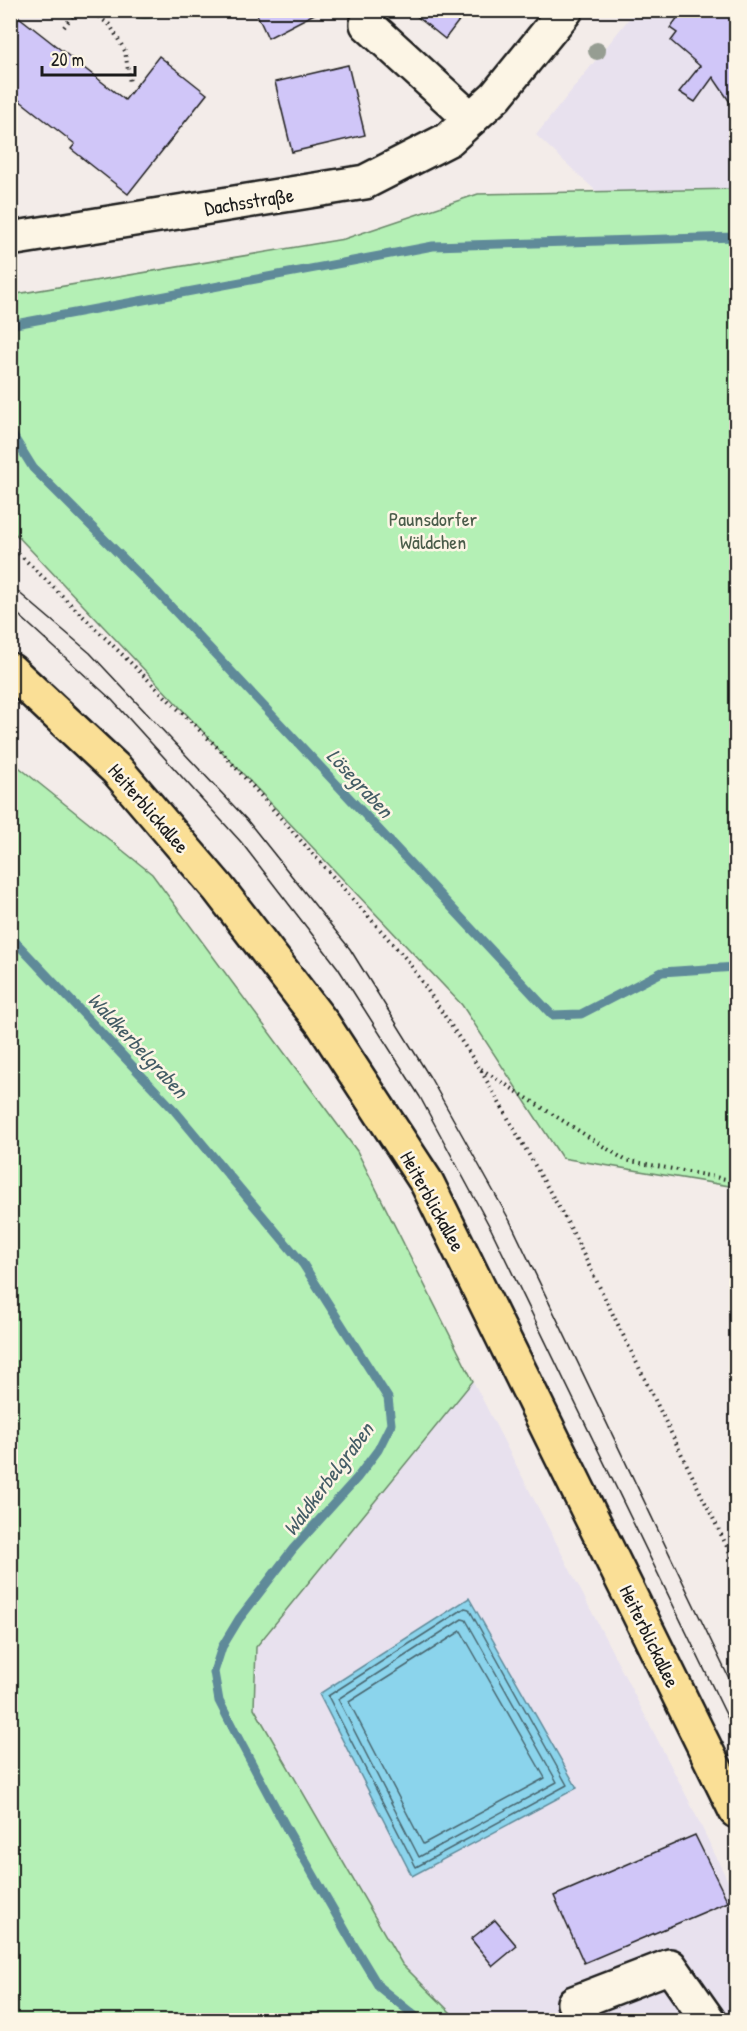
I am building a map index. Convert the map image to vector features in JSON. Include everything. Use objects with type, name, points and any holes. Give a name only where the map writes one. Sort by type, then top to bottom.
[{"type":"main road","name":"Heiterblickallee","points":[[10,670],[117,770],[218,888],[323,1024],[427,1183],[736,1811]]},
{"type":"street","name":"Dachsstraße","points":[[10,239],[365,182],[449,138],[496,96],[566,10]]},
{"type":"street","points":[[367,24],[471,119]]},
{"type":"street","points":[[585,2020],[574,2003],[670,1966],[708,2020]]},
{"type":"path","points":[[64,27],[77,10]]},
{"type":"path","points":[[89,10],[110,25],[120,42],[125,51],[130,82]]},
{"type":"path","points":[[10,545],[221,751],[408,961],[480,1069],[570,1227],[736,1565]]},
{"type":"path","points":[[480,1069],[625,1160],[736,1181]]},
{"type":"shaded area","points":[[635,11],[736,11],[736,189],[597,192],[536,135]]},
{"type":"shaded area","points":[[473,1381],[688,1799],[736,1898],[736,2020],[458,2020],[402,1964],[254,1708],[256,1647]]},
{"type":"green space","points":[[122,11],[171,11],[159,16],[140,18]]},
{"type":"green space","name":"Paunsdorfer Wäldchen","points":[[736,189],[736,1187],[562,1158],[462,1005],[10,528],[11,295],[344,239],[478,194]]},
{"type":"green space","points":[[10,760],[152,874],[357,1151],[473,1381],[256,1647],[254,1708],[402,1964],[458,2020],[11,2020]]},
{"type":"water","points":[[469,1598],[577,1788],[412,1876],[319,1694]]},
{"type":"building","points":[[10,10],[125,100],[159,56],[207,94],[128,194],[71,149],[75,144],[10,93]]},
{"type":"building","points":[[255,10],[322,10],[268,38]]},
{"type":"building","points":[[409,10],[467,10],[445,39]]},
{"type":"building","points":[[683,10],[736,10],[736,106],[734,108],[713,77],[695,102],[679,92],[700,66],[671,41],[677,33],[670,28]]},
{"type":"building","points":[[348,65],[365,135],[292,152],[275,82]]},
{"type":"building","points":[[695,1835],[728,1902],[584,1963],[554,1896]]},
{"type":"building","points":[[495,1920],[517,1946],[493,1966],[471,1939]]},
{"type":"waterway","points":[[10,325],[433,246],[736,237]]},
{"type":"waterway","name":"Lösegraben","points":[[10,431],[33,468],[159,594],[552,1015],[581,1014],[662,972],[736,967]]},
{"type":"waterway","name":"Waldkerbelgraben","points":[[10,936],[175,1111],[303,1264],[388,1398],[391,1424],[378,1450],[357,1478],[293,1549],[239,1619],[222,1647],[214,1672],[219,1701],[287,1829],[353,1944],[379,1987],[420,2020]]},
{"type":"tram line","points":[[10,585],[90,653],[247,820],[350,949],[431,1079],[510,1221],[736,1693]]},
{"type":"tram line","points":[[10,607],[112,700],[241,842],[338,968],[420,1097],[491,1229],[736,1735]]}]
